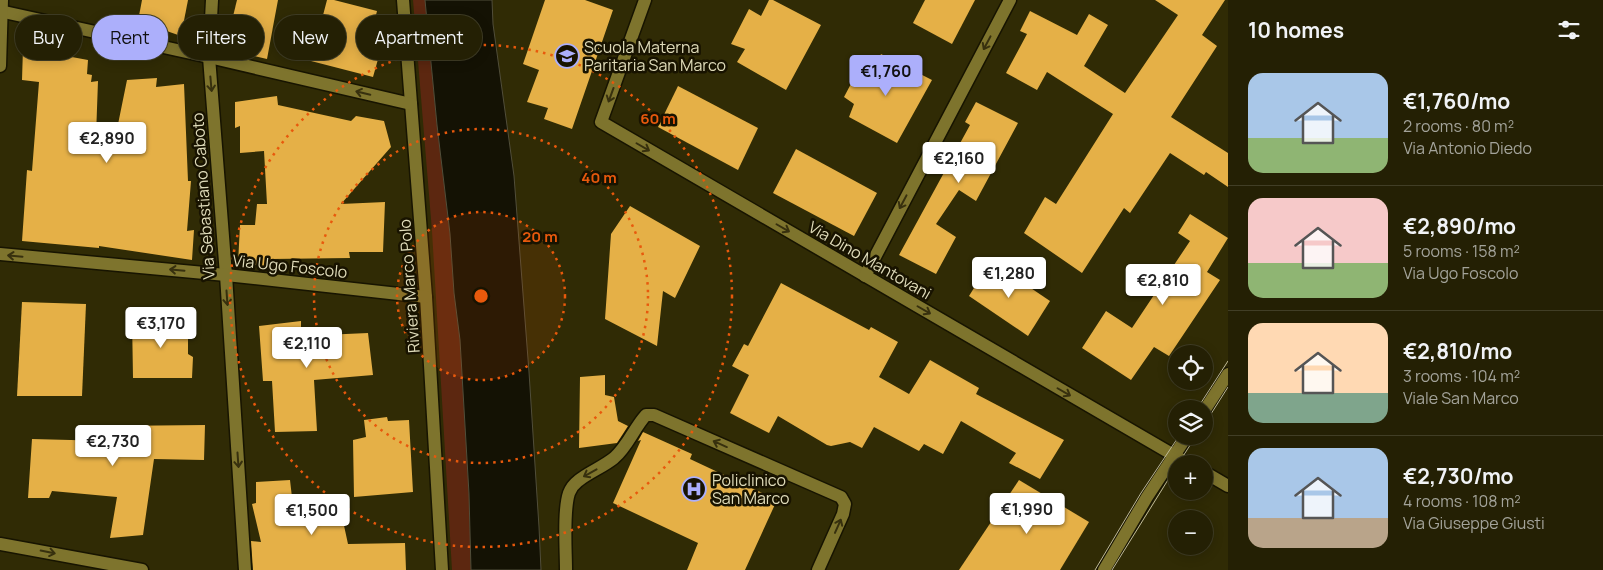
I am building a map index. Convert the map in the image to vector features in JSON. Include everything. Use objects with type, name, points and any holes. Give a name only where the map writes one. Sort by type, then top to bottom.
[{"type":"street","name":"Via Sebastiano Caboto","points":[[211,15],[212,0]]},
{"type":"street","name":"Riviera Marco Polo","points":[[403,0],[426,297],[442,570]]},
{"type":"street","name":"Via Dino Mantovani","points":[[645,0],[601,122],[1173,455]]},
{"type":"street","points":[[865,276],[1010,0]]},
{"type":"street","points":[[0,66],[2,8],[178,50]]},
{"type":"street","name":"Via Sebastiano Caboto","points":[[209,60],[226,275],[245,570]]},
{"type":"street","points":[[222,60],[411,104]]},
{"type":"street","name":"Via Ugo Foscolo","points":[[0,254],[226,275],[426,297]]},
{"type":"street","points":[[1211,400],[1228,374]]},
{"type":"street","points":[[566,570],[567,502],[570,490],[583,476],[614,458],[646,415],[654,415],[841,497],[845,504],[843,514],[818,570]]},
{"type":"street","points":[[1104,570],[1147,497],[1168,466]]},
{"type":"street","points":[[1213,477],[1228,486]]},
{"type":"street","points":[[0,544],[142,570]]},
{"type":"shaded area","points":[[413,0],[425,0],[426,15],[414,15]]},
{"type":"shaded area","points":[[425,0],[492,0],[493,24],[514,176],[529,372],[541,570],[471,570],[469,494],[460,340],[431,60],[482,60],[482,15],[426,15]]},
{"type":"shaded area","points":[[418,60],[431,60],[450,234],[454,293],[460,340],[469,494],[471,570],[452,570],[432,231]]},
{"type":"building","points":[[142,0],[188,0],[185,15],[178,15],[178,35],[168,31],[168,15],[139,15]]},
{"type":"building","points":[[237,0],[278,0],[267,59],[264,58],[264,15],[233,15]]},
{"type":"building","points":[[327,0],[334,0],[377,11],[376,15],[356,15],[356,60],[378,60],[373,77],[311,61],[346,60],[346,15],[323,15]]},
{"type":"building","name":"Scuola Materna Paritaria San Marco","points":[[545,0],[585,0],[613,10],[572,129],[544,119],[548,108],[527,102],[539,70],[523,64]]},
{"type":"building","points":[[769,0],[773,0],[821,25],[786,90],[737,62],[745,49],[731,44],[749,9],[761,16]]},
{"type":"building","points":[[925,0],[975,0],[952,44],[913,23]]},
{"type":"building","points":[[1155,0],[1225,0],[1202,35],[1217,46],[1171,117],[1228,153],[1228,187],[1206,172],[1204,175],[1170,153],[1130,213],[1124,208],[1082,273],[1024,233],[1045,197],[1056,204],[1113,114],[1047,72],[1037,90],[1006,73],[1027,34],[1020,31],[1030,11],[1077,35],[1089,14],[1108,25],[1084,66],[1125,93],[1178,15]]},
{"type":"building","points":[[881,54],[932,80],[897,143],[849,117],[854,104],[844,97],[862,63],[874,70]]},
{"type":"building","points":[[23,60],[88,60],[87,74],[92,75],[91,82],[98,81],[96,136],[115,139],[127,80],[157,78],[156,87],[184,84],[188,181],[191,181],[187,231],[194,230],[192,260],[99,246],[99,248],[22,241],[27,170],[32,171],[39,82],[22,80]]},
{"type":"building","points":[[678,86],[758,128],[738,170],[658,127]]},
{"type":"building","points":[[277,96],[278,105],[351,121],[356,116],[384,121],[391,147],[341,204],[385,202],[383,252],[349,252],[350,258],[271,259],[271,266],[238,264],[240,225],[255,225],[257,204],[267,204],[264,151],[240,153],[240,126],[235,128],[235,102]]},
{"type":"building","points":[[976,102],[1018,123],[976,201],[959,190],[936,224],[956,237],[936,274],[899,255],[970,125],[965,122]]},
{"type":"building","points":[[796,149],[877,193],[854,236],[773,193]]},
{"type":"building","points":[[630,206],[700,246],[675,298],[663,291],[657,346],[605,319],[611,234]]},
{"type":"building","points":[[1190,214],[1228,238],[1207,272],[1220,280],[1176,345],[1168,345],[1168,355],[1154,347],[1131,380],[1082,348],[1106,311],[1132,328],[1190,241],[1178,233]]},
{"type":"building","points":[[991,261],[1050,301],[1028,336],[969,296]]},
{"type":"building","points":[[781,283],[869,330],[871,327],[898,342],[879,377],[909,394],[930,360],[979,388],[976,394],[1064,440],[1040,479],[1009,463],[1016,453],[961,421],[943,454],[924,444],[919,451],[874,427],[862,448],[850,442],[831,446],[778,416],[769,433],[730,413],[749,375],[732,366],[744,344],[748,346]]},
{"type":"building","points":[[22,302],[86,304],[82,396],[17,396]]},
{"type":"building","points":[[158,316],[159,322],[188,320],[188,354],[193,357],[192,378],[133,378],[132,318]]},
{"type":"building","points":[[301,321],[301,336],[368,333],[373,375],[314,380],[317,431],[275,432],[272,381],[263,381],[259,326]]},
{"type":"building","points":[[605,375],[605,395],[614,397],[618,421],[628,426],[617,443],[579,448],[580,377]]},
{"type":"building","points":[[387,417],[388,421],[409,420],[413,492],[354,497],[353,440],[366,437],[364,420]]},
{"type":"building","points":[[205,425],[204,460],[154,459],[143,535],[110,538],[117,497],[52,491],[49,498],[28,498],[32,439],[109,441],[110,426]]},
{"type":"building","points":[[643,432],[692,454],[690,459],[777,500],[745,570],[687,570],[698,543],[613,503]]},
{"type":"building","points":[[290,480],[293,506],[338,498],[348,544],[405,543],[406,570],[253,570],[251,541],[261,542],[252,504],[256,503],[256,482]]},
{"type":"building","points":[[1019,480],[1089,522],[1060,570],[959,570]]},
{"type":"tram line","points":[[1203,400],[1228,361]]},
{"type":"tram line","points":[[1213,411],[1228,387]]},
{"type":"tram line","points":[[1095,570],[1141,493],[1173,445]]},
{"type":"tram line","points":[[1184,455],[1190,445]]},
{"type":"tram line","points":[[1112,570],[1168,480]]},
{"type":"place","name":"Scuola Materna Paritaria San Marco","points":[[567,56]]},
{"type":"place","name":"Policlinico San Marco","points":[[694,489]]}]
